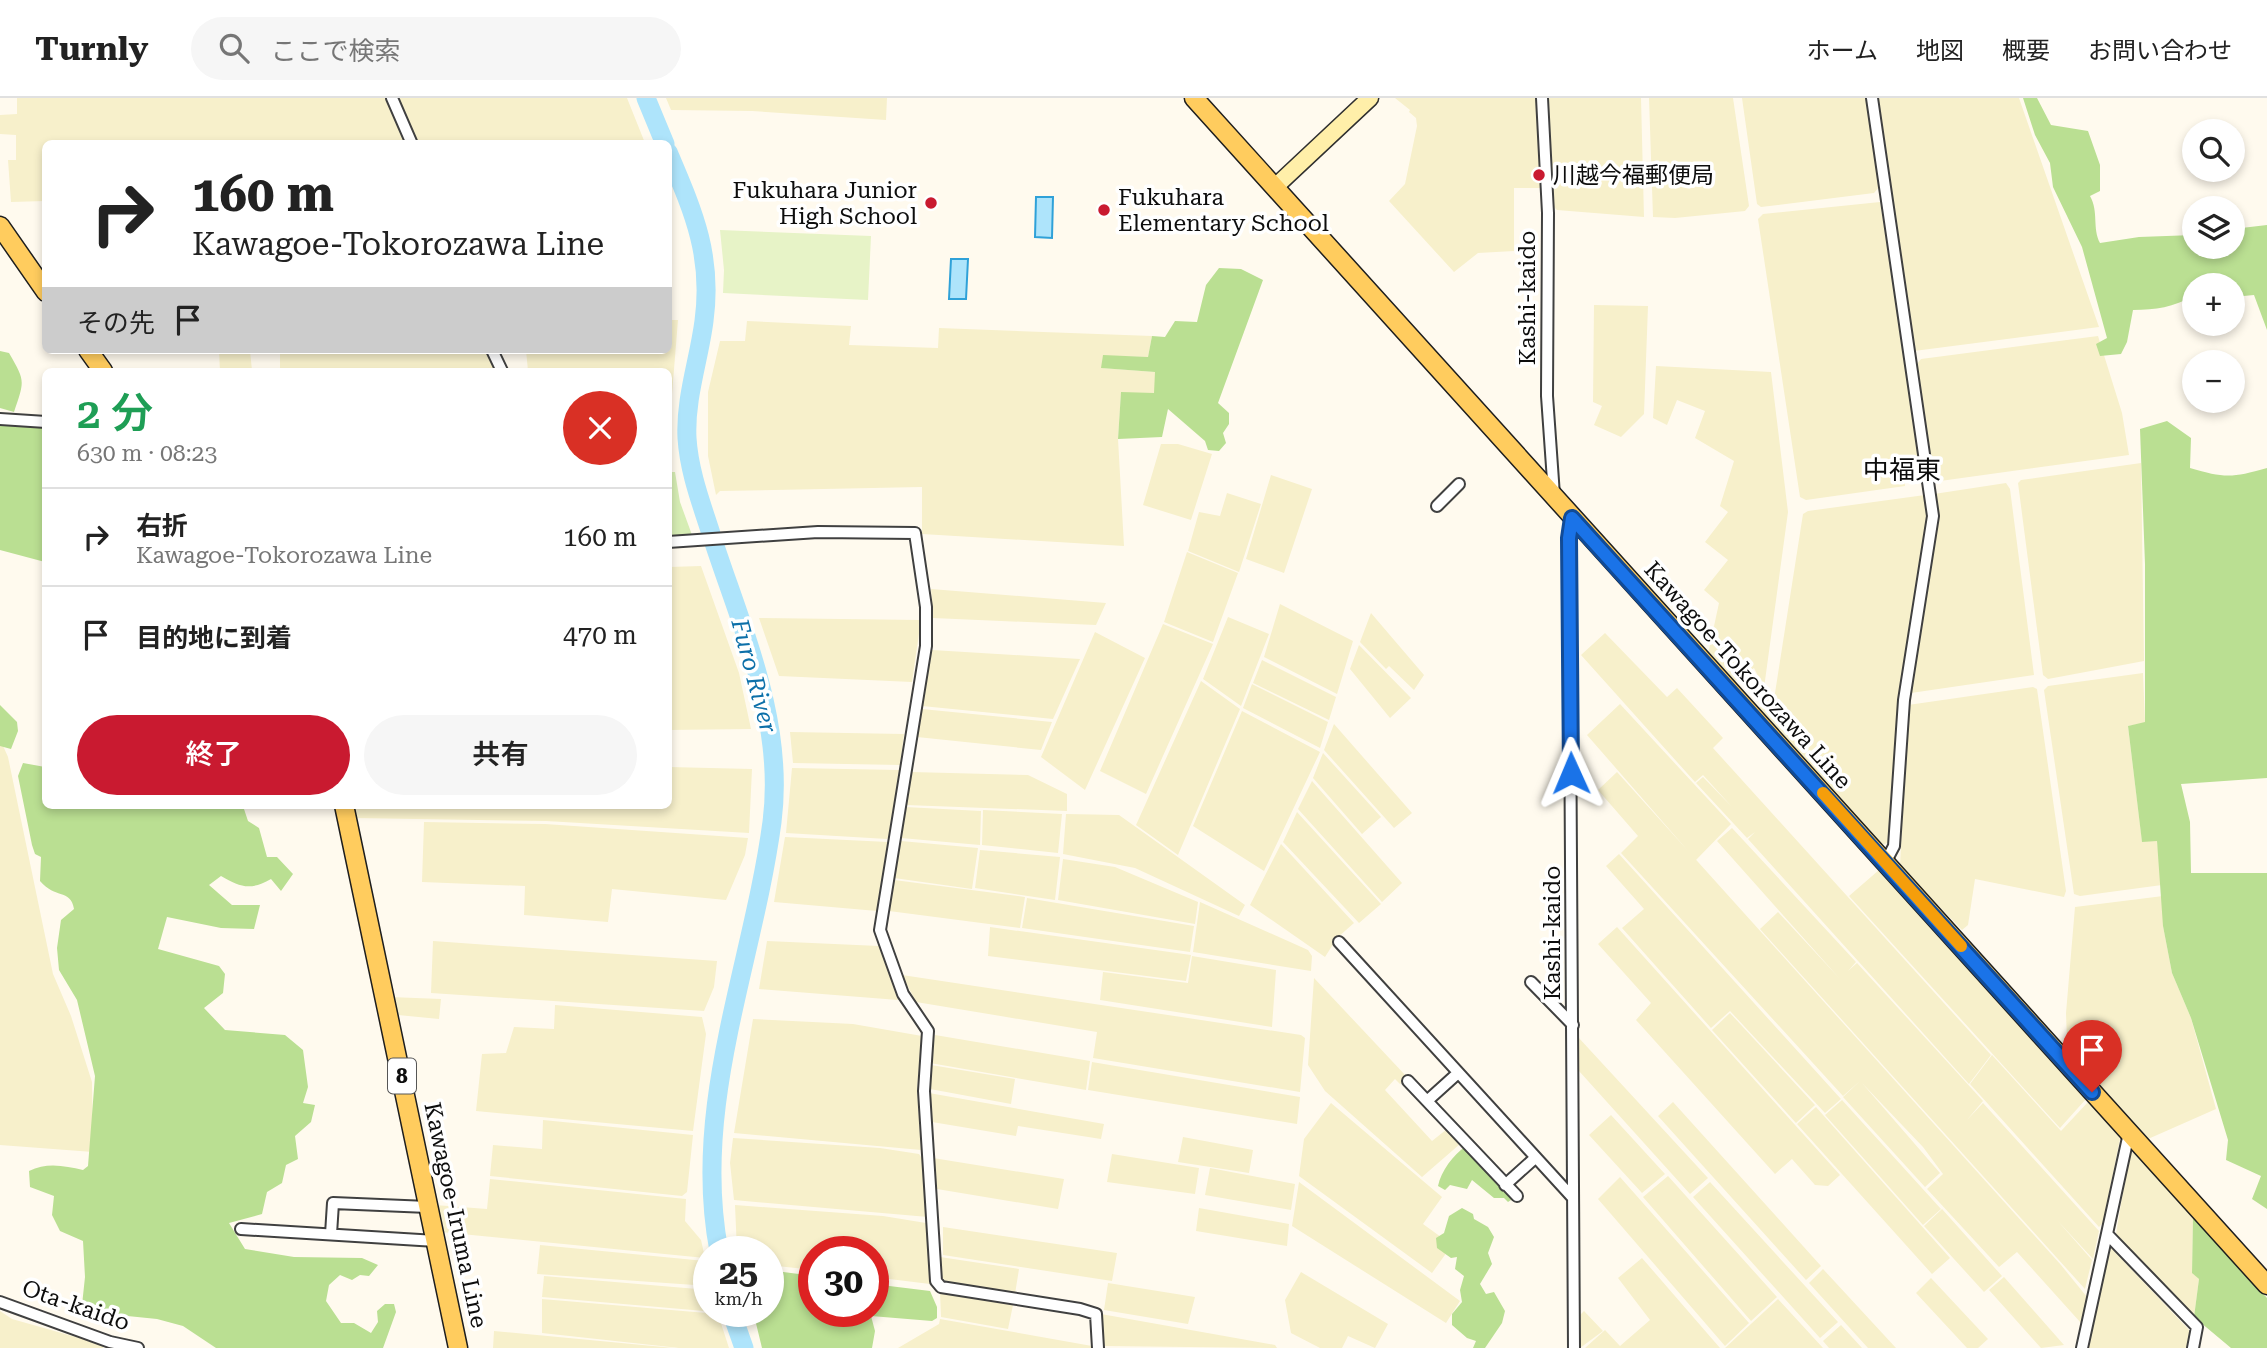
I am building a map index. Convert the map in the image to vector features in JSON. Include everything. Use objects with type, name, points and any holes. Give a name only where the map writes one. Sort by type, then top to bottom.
[{"type":"main road","name":"Kawagoe-Tokorozawa Line","points":[[1194,98],[2267,1285]]},
{"type":"main road","points":[[0,226],[42,286]]},
{"type":"main road","name":"Kawagoe-Iruma Line","points":[[345,809],[458,1348]]},
{"type":"street","points":[[392,98],[410,140]]},
{"type":"street","points":[[1275,187],[1370,98]]},
{"type":"street","name":"Kashi-kaido","points":[[1542,98],[1548,214],[1547,396],[1554,497]]},
{"type":"street","points":[[1872,98],[1933,516],[1904,700],[1894,846],[1885,863]]},
{"type":"street","points":[[0,419],[42,422]]},
{"type":"street","points":[[1437,506],[1460,484]]},
{"type":"street","name":"Kashi-kaido","points":[[1572,518],[1569,538],[1574,1348]]},
{"type":"street","points":[[672,541],[818,532],[915,533],[926,607],[926,646],[880,930],[903,994],[928,1031],[924,1091],[936,1281],[941,1287],[1080,1309],[1096,1314],[1098,1348]]},
{"type":"street","points":[[1339,942],[1573,1198]]},
{"type":"street","points":[[1531,982],[1573,1025]]},
{"type":"street","points":[[1427,1101],[1458,1073]]},
{"type":"street","points":[[1408,1081],[1517,1196]]},
{"type":"street","points":[[2082,1348],[2129,1133]]},
{"type":"street","points":[[1505,1185],[1535,1158]]},
{"type":"street","points":[[331,1234],[332,1203],[428,1207]]},
{"type":"street","points":[[241,1229],[436,1241]]},
{"type":"street","points":[[2107,1234],[2197,1327],[2193,1348]]},
{"type":"street","name":"Ota-kaido","points":[[0,1302],[109,1345],[138,1348]]},
{"type":"shaded area","points":[[17,98],[385,98],[405,140],[42,140],[42,201],[11,202],[8,160],[16,160],[16,135],[0,134],[0,115],[17,114]]},
{"type":"shaded area","points":[[398,98],[627,98],[644,140],[418,140]]},
{"type":"shaded area","points":[[666,98],[887,98],[886,120],[752,111],[671,110]]},
{"type":"shaded area","points":[[1395,98],[1538,98],[1541,188],[1514,188],[1514,251],[1478,253],[1454,272],[1389,201],[1405,184],[1417,126],[1416,118],[1410,110]]},
{"type":"shaded area","points":[[1549,98],[1641,98],[1644,217],[1557,210],[1552,205]]},
{"type":"shaded area","points":[[1649,98],[1733,98],[1749,206],[1745,211],[1675,218],[1653,217]]},
{"type":"shaded area","points":[[1742,98],[1867,98],[1879,187],[1874,193],[1761,207],[1757,204]]},
{"type":"shaded area","points":[[1878,98],[2019,98],[2099,327],[1914,351]]},
{"type":"shaded area","points":[[1880,202],[1922,465],[1903,470],[1905,486],[1806,500],[1800,497],[1758,219],[1763,214]]},
{"type":"shaded area","points":[[1594,305],[1648,306],[1644,414],[1621,437],[1594,425],[1602,406],[1593,402]]},
{"type":"shaded area","points":[[672,320],[678,320],[672,394],[672,368],[528,368],[526,354],[672,354]]},
{"type":"shaded area","points":[[747,321],[851,326],[849,345],[938,348],[939,328],[1152,336],[1148,357],[1103,356],[1102,368],[1155,372],[1155,393],[1121,393],[1118,439],[1124,546],[922,534],[922,487],[720,491],[716,495],[708,456],[708,392],[720,341],[745,341]]},
{"type":"shaded area","points":[[2098,336],[2122,413],[2129,455],[1933,482],[1917,364],[1921,359]]},
{"type":"shaded area","points":[[219,354],[250,354],[252,368],[220,368]]},
{"type":"shaded area","points":[[280,354],[491,354],[497,368],[280,368]]},
{"type":"shaded area","points":[[1656,366],[1771,372],[1788,512],[1764,688],[1754,668],[1734,682],[1708,654],[1719,603],[1704,590],[1728,560],[1705,542],[1728,512],[1720,506],[1734,461],[1695,438],[1705,411],[1677,400],[1667,425],[1653,418]]},
{"type":"shaded area","points":[[1161,444],[1178,444],[1212,454],[1191,520],[1143,505]]},
{"type":"shaded area","points":[[2141,463],[2144,661],[2048,679],[2043,675],[2018,483],[2021,480]]},
{"type":"shaded area","points":[[1271,475],[1312,489],[1284,573],[1246,559]]},
{"type":"shaded area","points":[[2006,483],[2010,489],[2034,675],[1911,693],[1938,519],[1934,494]]},
{"type":"shaded area","points":[[1227,493],[1261,504],[1239,572],[1188,551],[1199,512],[1220,516]]},
{"type":"shaded area","points":[[1925,495],[1929,516],[1898,703],[1888,843],[1881,845],[1758,709],[1775,693],[1803,514],[1808,511]]},
{"type":"shaded area","points":[[1187,552],[1238,573],[1213,642],[1164,622]]},
{"type":"shaded area","points":[[701,566],[739,673],[751,729],[672,730],[672,567]]},
{"type":"shaded area","points":[[931,589],[1106,603],[1096,625],[933,618]]},
{"type":"shaded area","points":[[1280,604],[1353,641],[1337,694],[1264,657]]},
{"type":"shaded area","points":[[1371,613],[1424,675],[1414,690],[1389,666],[1386,669],[1360,642]]},
{"type":"shaded area","points":[[1228,617],[1269,634],[1241,706],[1203,679]]},
{"type":"shaded area","points":[[759,618],[921,620],[912,682],[779,676]]},
{"type":"shaded area","points":[[1163,624],[1213,644],[1146,794],[1100,771]]},
{"type":"shaded area","points":[[1095,632],[1145,658],[1085,790],[1041,757]]},
{"type":"shaded area","points":[[1605,633],[1667,697],[1677,688],[1723,738],[1713,748],[1991,1055],[1969,1084],[1748,839],[1755,832],[1747,838],[1696,783],[1703,777],[1732,807],[1703,775],[1695,782],[1581,655]]},
{"type":"shaded area","points":[[1359,645],[1411,698],[1390,718],[1350,669]]},
{"type":"shaded area","points":[[932,650],[1080,659],[1053,719],[922,706]]},
{"type":"shaded area","points":[[1262,660],[1336,697],[1329,720],[1253,683]]},
{"type":"shaded area","points":[[2143,673],[2145,723],[2128,726],[2142,841],[2157,840],[2162,885],[2080,896],[2074,894],[2044,690],[2048,686]]},
{"type":"shaded area","points":[[1201,681],[1240,709],[1178,855],[1136,825]]},
{"type":"shaded area","points":[[1252,684],[1328,722],[1320,748],[1243,708]]},
{"type":"shaded area","points":[[2033,687],[2037,689],[2066,891],[2064,897],[1975,879],[1968,925],[1962,930],[1900,866],[1908,705]]},
{"type":"shaded area","points":[[1620,704],[1731,824],[1696,860],[1587,735]]},
{"type":"shaded area","points":[[922,709],[1052,722],[1041,750],[917,737]]},
{"type":"shaded area","points":[[1242,711],[1320,752],[1264,871],[1193,826]]},
{"type":"shaded area","points":[[1334,724],[1412,813],[1394,828],[1324,750]]},
{"type":"shaded area","points":[[790,732],[904,734],[900,765],[793,763]]},
{"type":"shaded area","points":[[0,739],[8,757],[53,974],[71,1016],[92,1082],[93,1152],[0,1145]]},
{"type":"shaded area","points":[[1323,753],[1381,817],[1362,834],[1313,778]]},
{"type":"shaded area","points":[[672,767],[752,769],[749,833],[546,821],[353,818],[352,809],[672,809]]},
{"type":"shaded area","points":[[792,768],[899,770],[887,839],[786,833]]},
{"type":"shaded area","points":[[911,772],[1028,775],[1067,794],[1067,811],[906,805]]},
{"type":"shaded area","points":[[1617,772],[2061,1265],[2087,1297],[2081,1323],[2017,1252],[1999,1267],[1927,1189],[1943,1174],[1923,1147],[1862,1083],[1940,1173],[1925,1187],[1843,1097],[1860,1081],[1843,1096],[1621,853],[1638,836],[1598,790]]},
{"type":"shaded area","points":[[1312,781],[1402,883],[1382,902],[1298,809]]},
{"type":"shaded area","points":[[905,807],[981,811],[980,845],[901,838]]},
{"type":"shaded area","points":[[983,810],[1062,814],[1058,853],[982,845]]},
{"type":"shaded area","points":[[1297,812],[1381,904],[1359,923],[1283,842]]},
{"type":"shaded area","points":[[1066,814],[1119,815],[1245,905],[1239,916],[1135,868],[1063,854]]},
{"type":"shaded area","points":[[424,822],[545,824],[748,838],[745,855],[726,900],[612,889],[608,922],[524,915],[525,886],[422,882]]},
{"type":"shaded area","points":[[1732,828],[1856,962],[1848,971],[1857,963],[1983,1101],[1967,1120],[1983,1103],[2099,1231],[2093,1259],[2057,1220],[2092,1260],[2085,1289],[1760,929],[1778,912],[1840,979],[1717,841]]},
{"type":"shaded area","points":[[785,837],[888,842],[877,911],[774,902]]},
{"type":"shaded area","points":[[901,841],[978,848],[972,889],[894,878]]},
{"type":"shaded area","points":[[1281,844],[1354,923],[1337,938],[1325,957],[1250,905]]},
{"type":"shaded area","points":[[980,850],[1060,857],[1055,900],[975,888]]},
{"type":"shaded area","points":[[1619,854],[1841,1099],[1825,1113],[1730,1011],[1711,1028],[1622,928],[1644,909],[1606,866]]},
{"type":"shaded area","points":[[1063,859],[1115,867],[1198,902],[1195,924],[1058,900]]},
{"type":"shaded area","points":[[1879,870],[2086,1099],[2060,1128],[1849,896]]},
{"type":"shaded area","points":[[894,880],[1025,897],[1020,928],[889,911]]},
{"type":"shaded area","points":[[2163,896],[2163,926],[2172,973],[2191,1018],[2216,1109],[2148,1139],[2064,1047],[2067,1041],[2066,1013],[2075,907]]},
{"type":"shaded area","points":[[1027,898],[1194,926],[1190,952],[1022,928]]},
{"type":"shaded area","points":[[1200,902],[1308,950],[1312,956],[1311,971],[1193,952]]},
{"type":"shaded area","points":[[990,927],[1191,955],[1186,981],[988,956]]},
{"type":"shaded area","points":[[1617,927],[1840,1175],[1828,1186],[1815,1185],[1792,1159],[1775,1174],[1636,1020],[1651,1003],[1598,944]]},
{"type":"shaded area","points":[[433,941],[717,961],[714,987],[704,1011],[431,993]]},
{"type":"shaded area","points":[[767,941],[879,946],[898,1000],[759,989]]},
{"type":"shaded area","points":[[1192,956],[1276,970],[1272,1027],[1100,1000],[1103,972],[1188,983]]},
{"type":"shaded area","points":[[902,975],[1301,1035],[1305,1038],[1300,1092],[1093,1058],[1097,1032],[916,1002]]},
{"type":"shaded area","points":[[1314,978],[1407,1077],[1400,1084],[1395,1079],[1385,1090],[1432,1141],[1447,1129],[1460,1144],[1422,1177],[1325,1091],[1308,1065]]},
{"type":"shaded area","points":[[390,997],[441,999],[439,1019],[398,1015]]},
{"type":"shaded area","points":[[555,1005],[702,1017],[706,1034],[693,1131],[476,1111],[482,1054],[506,1053],[514,1027],[554,1029]]},
{"type":"shaded area","points":[[1730,1013],[1815,1105],[1796,1123],[1712,1030]]},
{"type":"shaded area","points":[[753,1019],[853,1024],[922,1036],[917,1088],[921,1150],[734,1133]]},
{"type":"shaded area","points":[[935,1035],[1090,1061],[1086,1090],[930,1063]]},
{"type":"shaded area","points":[[1578,1037],[1708,1178],[1690,1194],[1579,1071]]},
{"type":"shaded area","points":[[1992,1055],[2061,1131],[2088,1102],[2117,1132],[2120,1139],[2103,1223],[2099,1227],[1970,1084]]},
{"type":"shaded area","points":[[1092,1062],[1300,1097],[1297,1124],[1088,1090]]},
{"type":"shaded area","points":[[931,1065],[1015,1079],[1011,1104],[930,1089]]},
{"type":"shaded area","points":[[929,1093],[1104,1124],[1101,1139],[1018,1126],[1016,1136],[932,1122]]},
{"type":"shaded area","points":[[1842,1100],[1941,1209],[1923,1225],[1825,1115]]},
{"type":"shaded area","points":[[1673,1102],[1821,1266],[1806,1280],[1658,1116]]},
{"type":"shaded area","points":[[1331,1103],[1442,1197],[1423,1224],[1452,1245],[1432,1273],[1299,1176],[1304,1139]]},
{"type":"shaded area","points":[[1816,1107],[1950,1258],[1932,1274],[1797,1124]]},
{"type":"shaded area","points":[[1611,1115],[1665,1174],[1642,1193],[1589,1135]]},
{"type":"shaded area","points":[[543,1120],[693,1135],[687,1192],[682,1196],[490,1176],[493,1145],[542,1149]]},
{"type":"shaded area","points":[[1183,1137],[1253,1150],[1249,1173],[1178,1162]]},
{"type":"shaded area","points":[[733,1138],[880,1148],[919,1154],[923,1160],[928,1217],[734,1200],[730,1163]]},
{"type":"shaded area","points":[[2133,1152],[2193,1216],[2192,1272],[2199,1279],[2194,1317],[2116,1234],[2129,1156]]},
{"type":"shaded area","points":[[1112,1154],[1199,1168],[1195,1194],[1107,1182]]},
{"type":"shaded area","points":[[933,1158],[1064,1179],[1058,1209],[937,1189]]},
{"type":"shaded area","points":[[1210,1168],[1295,1184],[1291,1210],[1205,1195]]},
{"type":"shaded area","points":[[1668,1176],[1777,1297],[1751,1321],[1643,1197]]},
{"type":"shaded area","points":[[1620,1177],[1749,1323],[1725,1346],[1598,1199]]},
{"type":"shaded area","points":[[490,1179],[686,1199],[685,1221],[698,1236],[693,1236],[693,1257],[441,1232],[435,1205],[487,1209]]},
{"type":"shaded area","points":[[1299,1182],[1460,1301],[1446,1323],[1292,1226]]},
{"type":"shaded area","points":[[1710,1182],[1838,1322],[1820,1338],[1693,1197]]},
{"type":"shaded area","points":[[735,1205],[883,1216],[926,1223],[930,1284],[889,1279],[889,1236],[798,1236],[798,1268],[784,1267],[784,1236],[736,1236]]},
{"type":"shaded area","points":[[1199,1208],[1289,1224],[1287,1246],[1196,1231]]},
{"type":"shaded area","points":[[1942,1209],[2002,1276],[1984,1292],[1924,1226]]},
{"type":"shaded area","points":[[943,1227],[1117,1253],[1112,1281],[943,1255]]},
{"type":"shaded area","points":[[540,1245],[693,1260],[693,1285],[537,1274]]},
{"type":"shaded area","points":[[2109,1246],[2191,1332],[2188,1348],[2088,1348]]},
{"type":"shaded area","points":[[940,1257],[1019,1269],[1015,1294],[948,1283],[942,1278]]},
{"type":"shaded area","points":[[1642,1258],[1720,1348],[1585,1348],[1605,1330],[1620,1346],[1650,1320],[1618,1278]]},
{"type":"shaded area","points":[[1823,1269],[1896,1348],[1868,1348],[1809,1283]]},
{"type":"shaded area","points":[[1301,1272],[1388,1324],[1375,1348],[1348,1336],[1342,1348],[1320,1348],[1291,1333],[1285,1300]]},
{"type":"shaded area","points":[[544,1276],[693,1289],[693,1310],[542,1297]]},
{"type":"shaded area","points":[[2004,1277],[2064,1345],[2041,1348],[1989,1290]]},
{"type":"shaded area","points":[[1931,1278],[1988,1339],[1978,1348],[1967,1348],[1916,1293]]},
{"type":"shaded area","points":[[1108,1283],[1195,1297],[1188,1324],[1104,1310]]},
{"type":"shaded area","points":[[940,1292],[1013,1305],[1008,1329],[941,1317]]},
{"type":"shaded area","points":[[542,1299],[693,1312],[693,1327],[722,1327],[729,1348],[679,1348],[542,1333]]},
{"type":"shaded area","points":[[1778,1299],[1823,1348],[1725,1348]]},
{"type":"shaded area","points":[[0,1311],[12,1319],[104,1345],[103,1348],[0,1348]]},
{"type":"shaded area","points":[[1584,1311],[1603,1331],[1580,1348],[1579,1316]]},
{"type":"shaded area","points":[[1101,1314],[1275,1345],[1277,1348],[1104,1346]]},
{"type":"shaded area","points":[[940,1319],[1092,1348],[898,1348],[939,1324]]},
{"type":"shaded area","points":[[1841,1325],[1862,1348],[1829,1348],[1823,1341]]},
{"type":"shaded area","points":[[494,1331],[674,1348],[493,1348]]},
{"type":"green space","points":[[2023,98],[2037,98],[2051,125],[2088,131],[2100,165],[2100,191],[2090,196],[2100,243],[2139,237],[2182,235],[2182,259],[2245,259],[2245,228],[2267,225],[2267,330],[2254,295],[2245,296],[2245,273],[2182,273],[2182,302],[2133,310],[2127,342],[2121,354],[2100,356],[2096,344],[2107,338],[2082,247],[2053,187],[2050,163],[2035,135]]},
{"type":"green space","points":[[720,230],[871,236],[868,300],[723,293]]},
{"type":"green space","points":[[1219,268],[1241,269],[1263,280],[1218,403],[1229,413],[1229,424],[1223,433],[1226,443],[1219,451],[1208,450],[1205,441],[1168,409],[1162,437],[1118,439],[1121,392],[1154,393],[1155,372],[1101,368],[1103,355],[1148,357],[1152,336],[1165,337],[1175,321],[1197,322],[1206,285]]},
{"type":"green space","points":[[0,351],[9,353],[21,376],[20,393],[14,412],[0,408]]},
{"type":"green space","points":[[2167,421],[2191,438],[2190,468],[2228,475],[2267,468],[2267,778],[2181,784],[2190,822],[2191,873],[2267,873],[2267,1209],[2252,1199],[2261,1176],[2226,1160],[2228,1140],[2191,1018],[2172,973],[2163,926],[2157,841],[2142,842],[2128,726],[2145,722],[2145,564],[2140,429]]},
{"type":"green space","points":[[0,423],[42,426],[42,561],[0,550]]},
{"type":"green space","points":[[672,472],[675,472],[680,502],[692,535],[672,537]]},
{"type":"green space","points":[[0,705],[17,722],[18,731],[11,749],[0,746]]},
{"type":"green space","points":[[23,763],[42,766],[42,809],[244,809],[248,821],[259,828],[267,857],[277,857],[293,874],[281,891],[271,879],[257,885],[245,886],[221,876],[209,885],[232,905],[260,905],[254,929],[221,928],[167,917],[158,949],[219,966],[225,974],[223,993],[204,1008],[225,1030],[285,1035],[303,1050],[308,1087],[303,1103],[315,1105],[311,1122],[295,1136],[298,1159],[286,1165],[282,1183],[267,1192],[262,1214],[229,1223],[245,1249],[294,1257],[362,1258],[378,1265],[369,1276],[360,1275],[352,1280],[340,1275],[329,1285],[326,1301],[341,1323],[354,1323],[371,1333],[378,1322],[377,1311],[385,1304],[394,1304],[396,1312],[383,1348],[216,1348],[183,1326],[157,1319],[98,1313],[82,1305],[85,1277],[83,1241],[60,1231],[52,1215],[54,1196],[30,1187],[29,1171],[42,1166],[83,1170],[88,1166],[95,1076],[77,1000],[59,970],[57,948],[61,920],[74,909],[70,899],[40,881],[41,857],[35,854],[32,845],[18,776]]},
{"type":"green space","points":[[1466,1146],[1500,1170],[1514,1198],[1508,1202],[1504,1198],[1494,1198],[1472,1180],[1467,1189],[1450,1185],[1445,1190],[1438,1186],[1448,1164]]},
{"type":"green space","points":[[1462,1208],[1488,1227],[1494,1237],[1488,1253],[1492,1264],[1480,1284],[1486,1294],[1494,1292],[1505,1311],[1502,1323],[1485,1348],[1473,1348],[1476,1341],[1467,1338],[1452,1325],[1452,1314],[1462,1302],[1460,1290],[1464,1276],[1455,1269],[1457,1257],[1451,1258],[1437,1248],[1436,1238],[1444,1233],[1449,1216]]},
{"type":"green space","points":[[2193,1216],[2267,1298],[2267,1348],[2231,1348],[2194,1317],[2199,1279],[2192,1273]]},
{"type":"green space","points":[[784,1272],[798,1274],[798,1327],[874,1327],[875,1331],[872,1348],[762,1348],[757,1327],[784,1327]]},
{"type":"green space","points":[[889,1286],[930,1291],[937,1307],[937,1318],[932,1321],[889,1317]]},
{"type":"water","points":[[1036,197],[1053,197],[1052,238],[1035,237]]},
{"type":"water","points":[[951,259],[968,259],[966,299],[949,299]]},
{"type":"waterway","name":"Furo River","points":[[646,98],[663,140]]},
{"type":"waterway","name":"Furo River","points":[[672,162],[693,214],[706,275],[704,321],[688,408],[690,463],[758,677],[767,712],[774,785],[772,822],[763,875],[718,1089],[712,1197],[717,1236]]},
{"type":"waterway","name":"Furo River","points":[[737,1327],[744,1348]]},
{"type":"slow traffic","points":[[1823,793],[1961,946]]},
{"type":"place","name":"川越今福郵便局","points":[[1539,175]]},
{"type":"place","name":"Fukuhara Junior High School","points":[[931,203]]},
{"type":"place","name":"Fukuhara Elementary School","points":[[1104,210]]},
{"type":"district","name":"中福東","points":[[1902,470]]},
{"type":"route","points":[[1571,773],[1569,527],[1572,518],[2092,1092]]}]
